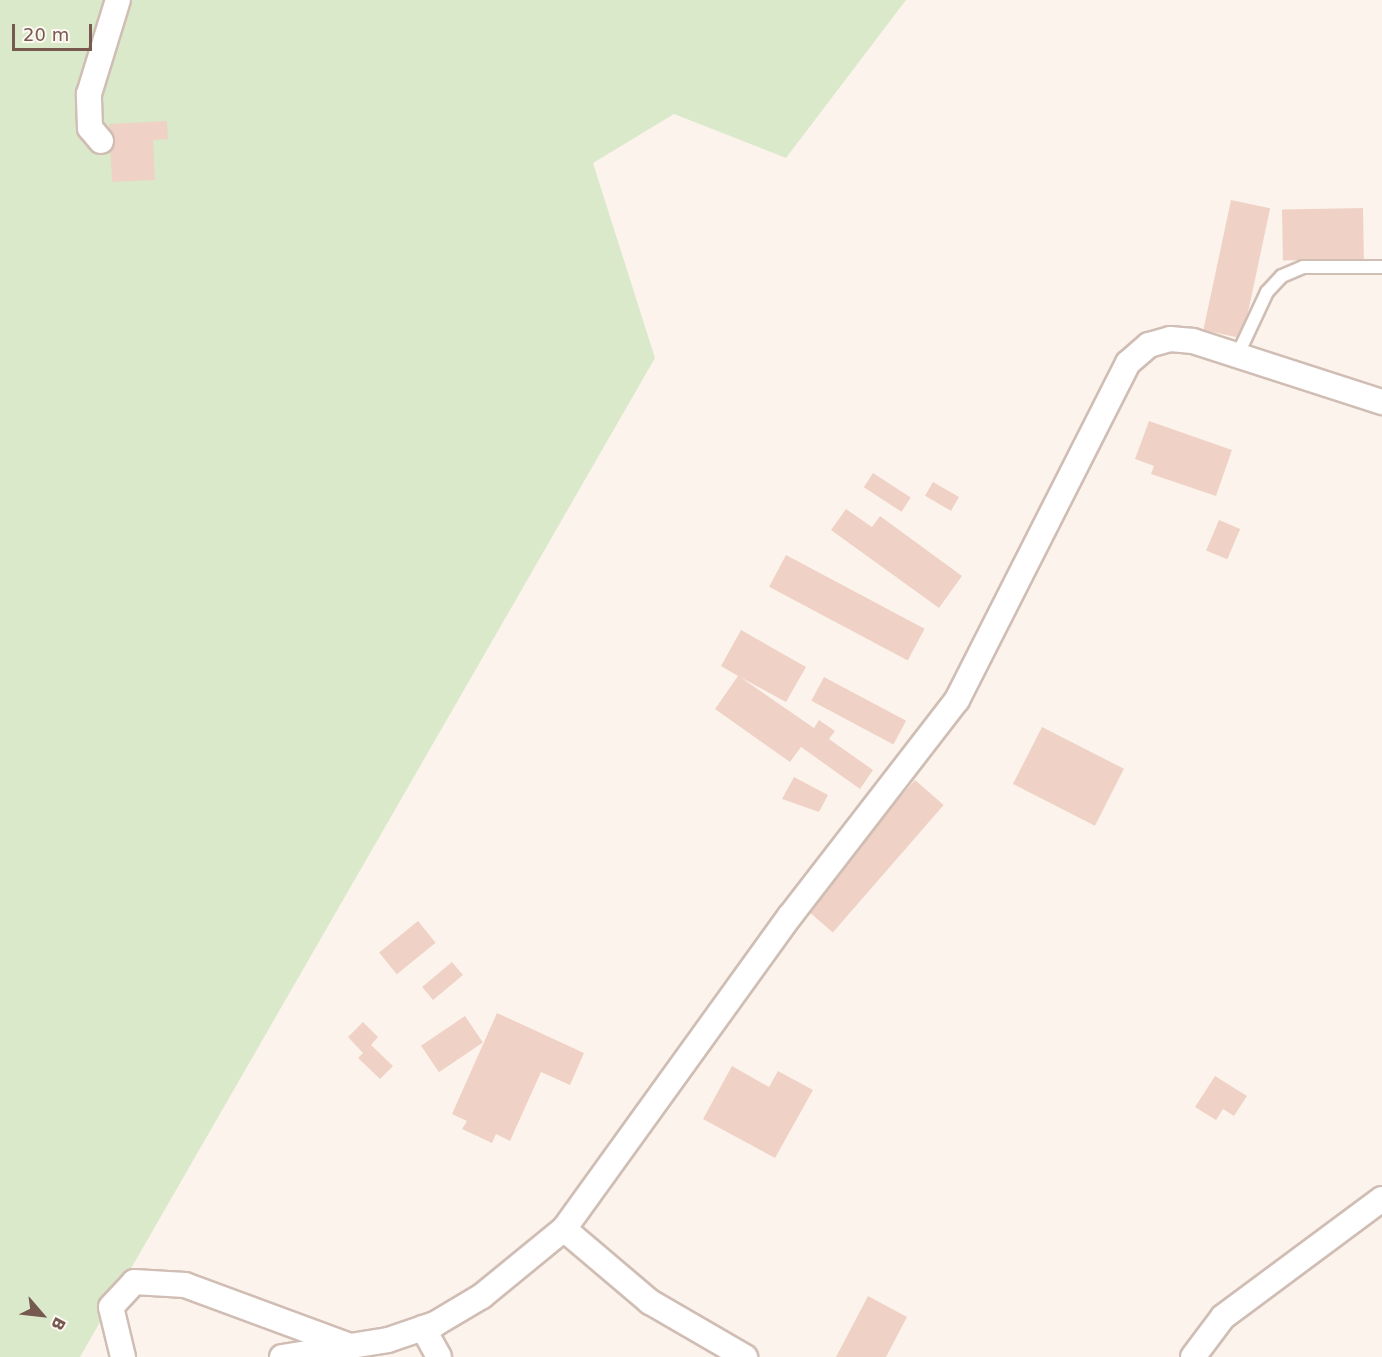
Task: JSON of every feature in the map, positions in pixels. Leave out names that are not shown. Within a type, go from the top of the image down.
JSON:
[{"type":"street","points":[[100,141],[90,128],[89,94],[118,0]]},
{"type":"street","points":[[282,1357],[351,1346],[423,1328],[482,1296],[564,1229],[790,916],[957,700],[1128,363],[1149,345],[1170,339],[1237,356],[1382,402]]},
{"type":"street","points":[[1193,1357],[1223,1317],[1382,1199]]},
{"type":"street","points":[[564,1229],[650,1302],[745,1357]]},
{"type":"street","points":[[123,1357],[111,1307],[134,1282],[184,1285],[351,1346]]},
{"type":"street","points":[[423,1328],[439,1357]]},
{"type":"lane","points":[[1237,356],[1267,292],[1282,276],[1303,267],[1382,267]]},
{"type":"green space","points":[[0,0],[906,0],[786,158],[674,114],[593,163],[655,358],[80,1357],[0,1357]]},
{"type":"building","points":[[167,121],[168,139],[153,140],[155,180],[112,182],[109,124]]},
{"type":"building","points":[[1231,200],[1270,208],[1242,338],[1203,330]]},
{"type":"building","points":[[1363,208],[1364,259],[1283,260],[1282,209]]},
{"type":"building","points":[[1149,421],[1232,450],[1216,496],[1151,474],[1154,466],[1135,459]]},
{"type":"building","points":[[873,473],[911,498],[901,512],[864,487]]},
{"type":"building","points":[[933,482],[959,497],[951,511],[925,496]]},
{"type":"building","points":[[846,509],[872,527],[880,516],[962,576],[939,608],[831,530]]},
{"type":"building","points":[[1219,520],[1240,529],[1227,559],[1206,550]]},
{"type":"building","points":[[786,555],[925,629],[908,660],[769,587]]},
{"type":"building","points":[[741,630],[806,667],[786,702],[740,677],[814,728],[819,720],[835,731],[829,739],[873,770],[860,789],[801,747],[790,762],[715,709],[738,676],[721,666]]},
{"type":"building","points":[[824,677],[906,721],[893,745],[811,701]]},
{"type":"building","points":[[1042,727],[1124,769],[1095,826],[1013,784]]},
{"type":"building","points":[[794,777],[828,795],[819,812],[782,799]]},
{"type":"building","points":[[915,780],[944,805],[833,932],[804,908]]},
{"type":"building","points":[[418,921],[436,943],[397,974],[379,952]]},
{"type":"building","points":[[452,962],[463,975],[433,1000],[422,987]]},
{"type":"building","points":[[497,1013],[584,1053],[570,1085],[541,1072],[510,1141],[496,1134],[492,1143],[462,1129],[467,1121],[452,1114]]},
{"type":"building","points":[[465,1016],[483,1043],[439,1072],[421,1046]]},
{"type":"building","points":[[363,1022],[378,1037],[371,1045],[393,1066],[380,1079],[358,1058],[363,1053],[348,1037]]},
{"type":"building","points":[[732,1066],[769,1087],[778,1071],[813,1090],[775,1158],[703,1119]]},
{"type":"building","points":[[1215,1076],[1247,1096],[1234,1116],[1223,1109],[1216,1120],[1195,1107]]},
{"type":"building","points":[[868,1296],[907,1317],[886,1357],[836,1357]]}]
